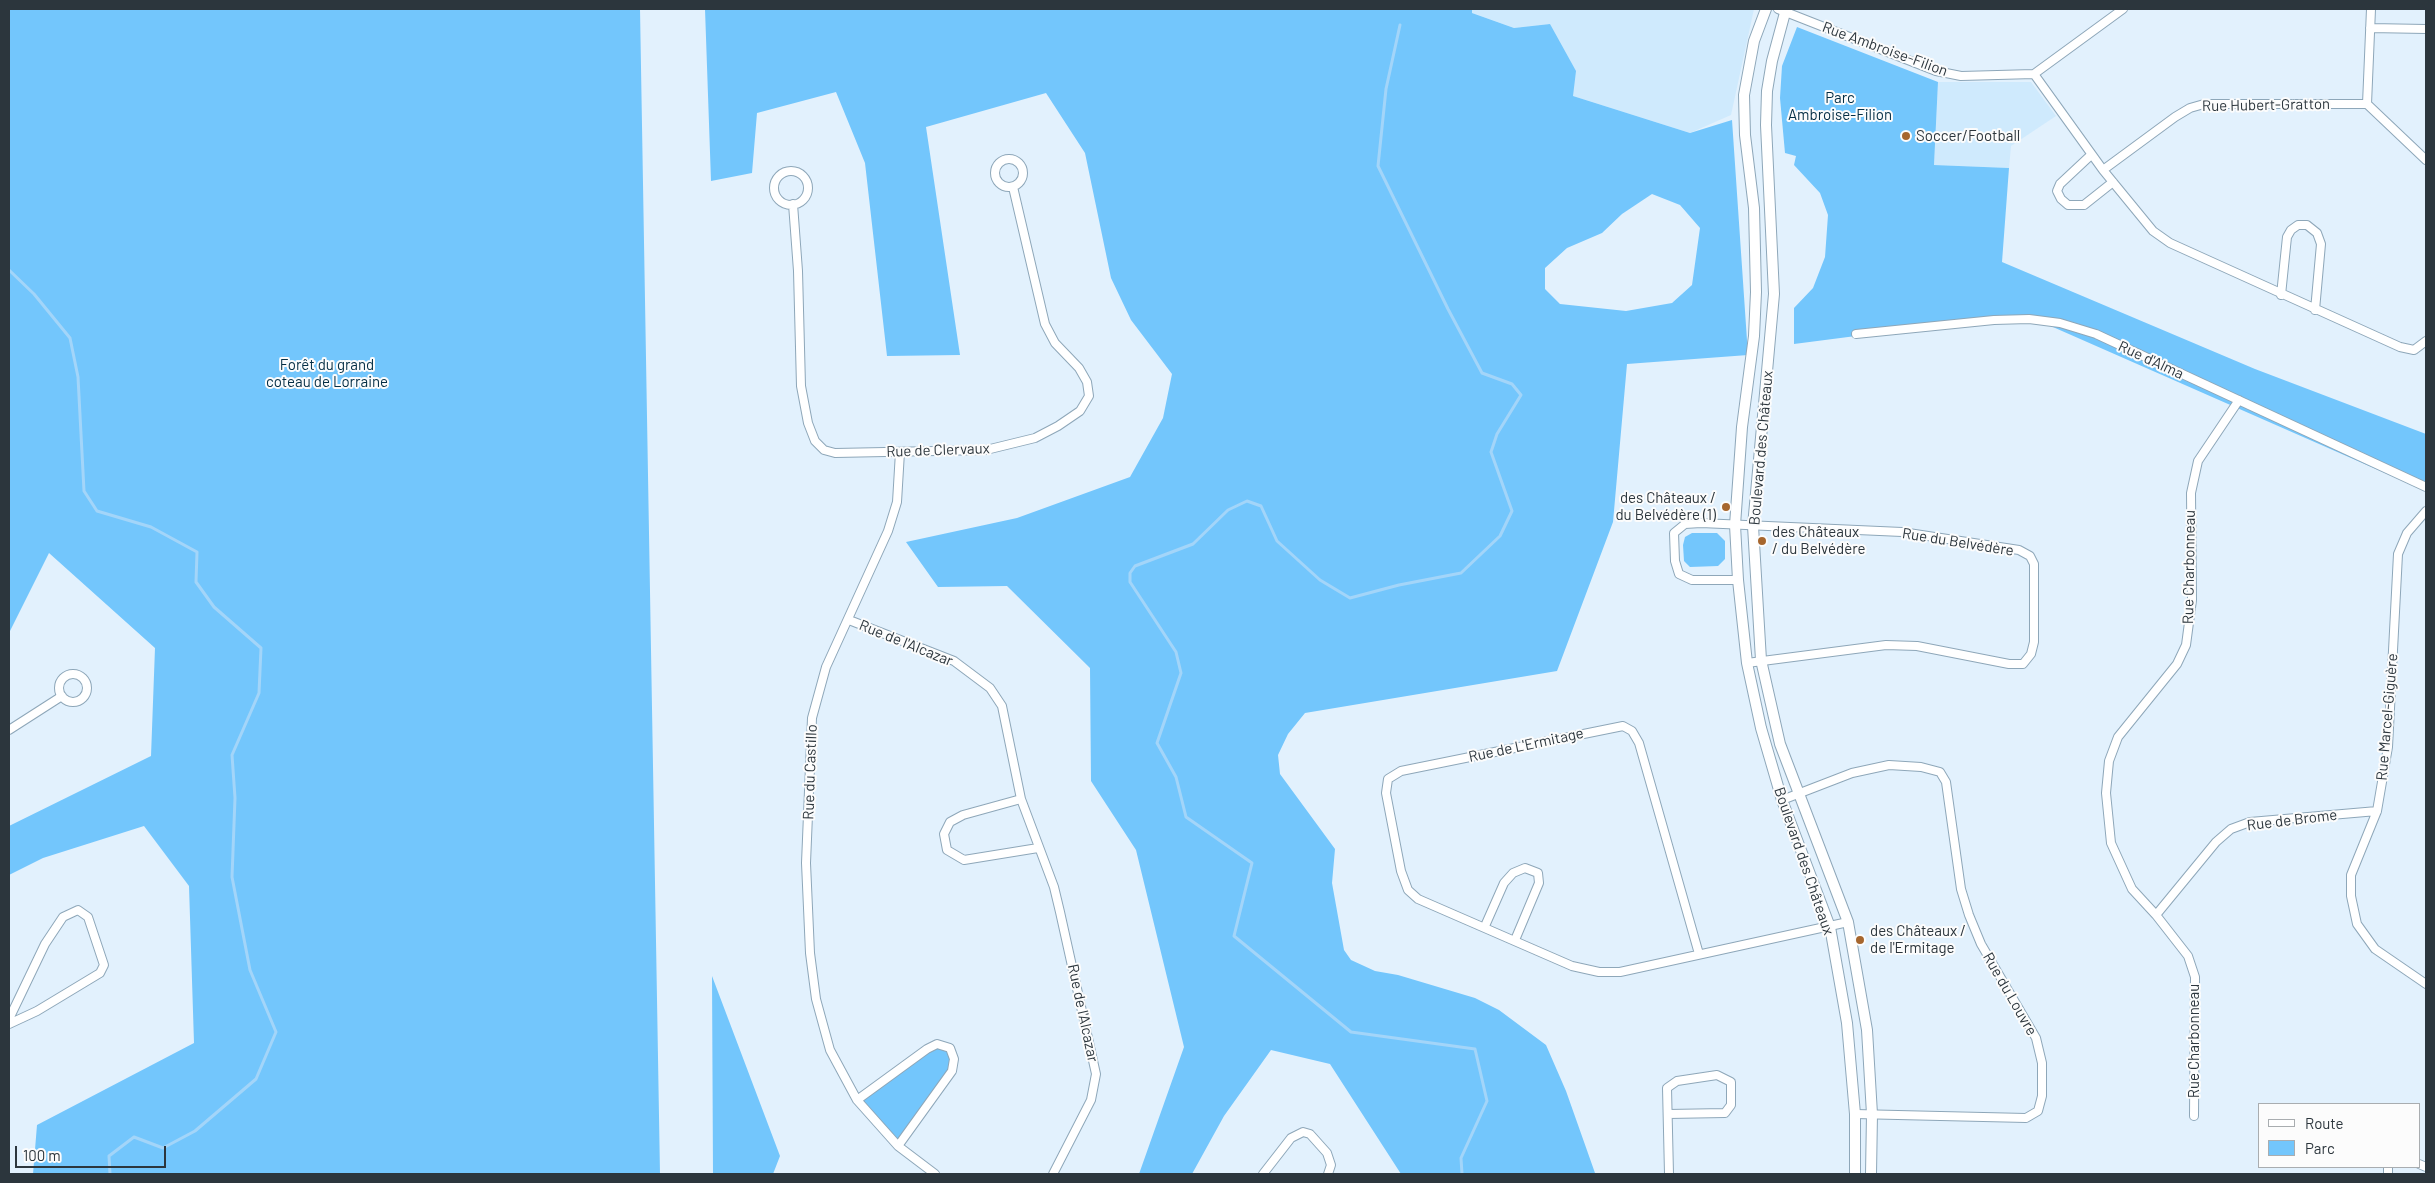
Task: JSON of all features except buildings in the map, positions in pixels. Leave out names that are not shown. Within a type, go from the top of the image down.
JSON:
[{"type":"street","name":"Boulevard des Châteaux","points":[[1766,9],[1754,41],[1744,95],[1745,135],[1754,208],[1756,292],[1754,336],[1742,427],[1735,525],[1738,580],[1747,663],[1761,728],[1782,800],[1830,927],[1847,1023],[1855,1114],[1855,1174]]},
{"type":"street","points":[[2123,9],[2034,74],[2102,170],[2153,231],[2170,244],[2400,347],[2414,350],[2426,341]]},
{"type":"street","points":[[2370,9],[2367,104],[2426,160]]},
{"type":"street","name":"Boulevard des Châteaux","points":[[1783,10],[1767,91],[1766,125],[1774,294],[1753,526],[1761,660],[1780,744],[1848,922],[1867,1030],[1872,1114],[1871,1174]]},
{"type":"street","name":"Rue Ambroise-Filion","points":[[1783,10],[1936,71],[1961,76],[2034,74]]},
{"type":"street","points":[[2370,28],[2426,28]]},
{"type":"street","name":"Rue Hubert-Gratton","points":[[2102,170],[2175,117],[2190,108],[2204,104],[2367,104]]},
{"type":"street","points":[[2091,155],[2060,184],[2058,191],[2061,199],[2068,205],[2084,205],[2113,182]]},
{"type":"street","points":[[789,171],[800,174],[807,183],[808,188],[804,199],[794,204],[783,203],[778,199],[774,190],[776,179],[784,172],[789,171]]},
{"type":"street","name":"Rue de Clervaux","points":[[794,204],[798,271],[800,386],[808,422],[815,441],[824,450],[835,453],[986,450],[1035,438],[1058,426],[1080,411],[1088,396],[1087,382],[1079,368],[1055,344],[1045,324],[1013,187]]},
{"type":"street","points":[[2281,295],[2287,237],[2291,230],[2298,225],[2307,225],[2317,232],[2320,244],[2315,310]]},
{"type":"street","name":"Rue d'Alma","points":[[1856,334],[1994,320],[2029,319],[2060,323],[2096,334],[2426,487]]},
{"type":"street","name":"Rue Charbonneau","points":[[2194,1116],[2194,977],[2188,956],[2156,915],[2132,889],[2111,842],[2106,793],[2109,761],[2118,738],[2177,664],[2186,645],[2192,600],[2191,493],[2198,461],[2239,400]]},
{"type":"street","name":"Rue du Castillo","points":[[900,452],[897,502],[888,531],[826,667],[812,718],[806,863],[810,953],[816,999],[830,1050],[857,1100],[898,1146],[935,1174]]},
{"type":"street","name":"Rue Marcel-Giguère","points":[[2426,511],[2408,533],[2398,554],[2388,747],[2377,811],[2351,875],[2351,896],[2357,924],[2375,949],[2426,984]]},
{"type":"street","name":"Boulevard des Châteaux","points":[[1735,525],[1684,524],[1674,533],[1675,561],[1680,574],[1692,580],[1738,580]]},
{"type":"street","name":"Rue du Belvédère","points":[[1735,525],[1902,532],[2019,550],[2030,556],[2034,564],[2034,642],[2031,654],[2023,664],[2009,664],[1918,646],[1886,645],[1747,663]]},
{"type":"street","name":"Rue de l'Alcazar","points":[[848,620],[954,661],[990,688],[1002,706],[1021,799],[1054,887],[1096,1074],[1090,1100],[1053,1174]]},
{"type":"street","points":[[9,730],[62,696]]},
{"type":"street","name":"Rue de L'Ermitage","points":[[1699,954],[1639,744],[1632,731],[1622,726],[1401,771],[1388,779],[1388,803],[1401,871],[1408,890],[1418,898],[1572,966],[1600,972],[1620,972],[1848,922]]},
{"type":"street","name":"Rue du Louvre","points":[[1782,800],[1852,773],[1889,766],[1921,767],[1940,772],[1946,782],[1961,889],[1969,915],[1981,944],[2036,1038],[2042,1063],[2042,1096],[2038,1111],[2026,1118],[1855,1114]]},
{"type":"street","points":[[1021,799],[963,815],[950,822],[944,834],[947,850],[964,860],[1038,848]]},
{"type":"street","name":"Rue de Brome","points":[[2156,915],[2216,842],[2231,830],[2250,822],[2377,811]]},
{"type":"street","points":[[1485,926],[1504,883],[1512,872],[1524,868],[1538,874],[1539,883],[1515,940]]},
{"type":"street","points":[[9,1020],[45,944],[63,917],[78,910],[88,917],[104,965],[100,973],[9,1024]]},
{"type":"street","points":[[857,1100],[927,1049],[937,1044],[950,1048],[954,1059],[952,1072],[898,1146]]},
{"type":"street","points":[[1668,1114],[1725,1112],[1731,1105],[1731,1082],[1717,1075],[1677,1081],[1667,1088],[1669,1174]]},
{"type":"street","points":[[1263,1174],[1291,1138],[1303,1132],[1310,1134],[1327,1153],[1331,1165],[1328,1174]]},
{"type":"shaded area","points":[[1472,9],[1754,9],[1731,115],[1690,133],[1573,96],[1550,24],[1514,28],[1472,13]]},
{"type":"shaded area","points":[[1938,82],[2031,82],[2056,116],[2011,146],[2009,168],[1934,165]]},
{"type":"green space","name":"Forêt du grand coteau de Lorraine","points":[[9,9],[640,9],[660,1174],[33,1174],[37,1125],[194,1043],[189,886],[144,826],[43,858],[9,875],[9,826],[151,756],[155,648],[49,553],[9,633]]},
{"type":"green space","points":[[705,9],[1472,9],[1472,13],[1514,28],[1550,24],[1576,71],[1573,96],[1690,133],[1732,120],[1748,355],[1627,364],[1613,522],[1557,671],[1305,713],[1288,734],[1278,755],[1280,774],[1335,849],[1332,883],[1344,950],[1351,960],[1375,971],[1398,975],[1475,998],[1499,1010],[1546,1045],[1566,1091],[1595,1173],[1401,1174],[1330,1064],[1271,1050],[1224,1116],[1192,1174],[1139,1174],[1184,1047],[1136,850],[1091,781],[1090,668],[1007,586],[938,587],[906,542],[1017,518],[1130,477],[1163,418],[1172,374],[1131,320],[1111,278],[1085,153],[1046,93],[926,127],[960,355],[887,356],[865,163],[836,92],[757,113],[752,173],[711,181]],"holes":[[[1652,194],[1680,205],[1700,228],[1692,285],[1672,303],[1626,311],[1560,304],[1545,289],[1545,268],[1567,248],[1602,233],[1622,214]]]},
{"type":"green space","name":"Parc Ambroise-Filion","points":[[1797,27],[1938,82],[1934,165],[2009,168],[2002,262],[2255,369],[2426,434],[2426,491],[2037,320],[1995,318],[1794,344],[1794,308],[1813,288],[1825,257],[1828,215],[1820,193],[1794,165],[1796,156],[1785,153],[1780,98],[1782,66]]},
{"type":"green space","points":[[1692,533],[1717,533],[1725,541],[1725,559],[1718,566],[1690,567],[1684,561],[1683,545],[1685,537]]},
{"type":"green space","points":[[712,976],[780,1156],[773,1174],[713,1174]]},
{"type":"green space","points":[[937,1044],[950,1048],[952,1071],[898,1146],[857,1100]]},
{"type":"waterway","points":[[1400,25],[1386,89],[1378,166],[1448,309],[1482,373],[1512,384],[1521,395],[1497,434],[1491,452],[1512,511],[1500,536],[1461,573],[1399,585],[1350,598],[1320,580],[1277,541],[1261,506],[1247,501],[1228,510],[1193,544],[1135,566],[1130,573],[1130,582],[1176,652],[1181,673],[1157,743],[1176,777],[1186,817],[1252,863],[1234,936],[1351,1032],[1475,1049],[1487,1101],[1461,1158],[1462,1174]]},
{"type":"waterway","points":[[9,270],[34,294],[70,338],[78,377],[84,491],[97,511],[151,527],[197,552],[196,582],[214,607],[261,648],[259,693],[232,755],[235,798],[232,877],[250,970],[276,1032],[256,1079],[195,1131],[163,1148],[134,1137],[109,1156],[110,1174]]},
{"type":"place","name":"Soccer/Football","points":[[1906,136]]},
{"type":"place","name":"des Châteaux / du Belvédère (1)","points":[[1726,507]]},
{"type":"place","name":"des Châteaux / du Belvédère","points":[[1762,541]]},
{"type":"place","name":"des Châteaux / de l'Ermitage","points":[[1860,940]]}]
